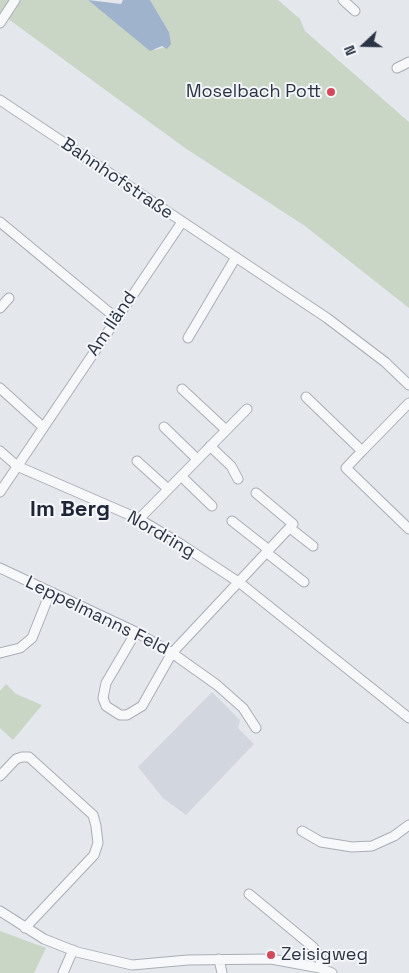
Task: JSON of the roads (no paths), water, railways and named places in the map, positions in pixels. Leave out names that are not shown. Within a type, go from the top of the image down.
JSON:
[{"type":"street","points":[[0,23],[15,0]]},
{"type":"street","points":[[342,0],[355,11]]},
{"type":"street","points":[[397,68],[409,62]]},
{"type":"street","name":"Bahnhofstraße","points":[[0,100],[327,318],[385,362],[409,385]]},
{"type":"street","points":[[0,222],[116,318]]},
{"type":"street","name":"Am Iländ","points":[[0,492],[182,222]]},
{"type":"street","points":[[188,338],[236,257]]},
{"type":"street","points":[[0,308],[9,298]]},
{"type":"street","points":[[0,388],[43,427]]},
{"type":"street","points":[[182,389],[226,430]]},
{"type":"street","points":[[306,396],[362,451]]},
{"type":"street","points":[[409,403],[346,468],[409,529]]},
{"type":"street","points":[[139,520],[247,408]]},
{"type":"street","points":[[164,426],[198,459]]},
{"type":"street","points":[[210,446],[231,466],[238,479]]},
{"type":"street","name":"Nordring","points":[[0,451],[17,466],[139,520],[176,541],[240,583],[409,718]]},
{"type":"street","points":[[137,462],[168,489]]},
{"type":"street","points":[[181,476],[212,506]]},
{"type":"street","points":[[136,632],[106,683],[103,698],[111,711],[127,715],[142,706],[172,653],[240,583],[293,524],[256,493]]},
{"type":"street","points":[[232,521],[304,582]]},
{"type":"street","points":[[290,528],[313,546]]},
{"type":"street","name":"Leppelmanns Feld","points":[[0,568],[136,632],[172,653],[217,685],[243,708],[256,728]]},
{"type":"street","points":[[0,653],[20,648],[32,638],[50,593]]},
{"type":"street","points":[[0,776],[16,759],[22,756],[29,758],[93,815],[96,826],[98,843],[94,855],[25,928]]},
{"type":"street","points":[[302,831],[321,842],[352,847],[372,846],[394,836],[409,825]]},
{"type":"street","points":[[248,894],[313,947],[321,958],[320,968]]},
{"type":"street","points":[[0,911],[44,939],[72,950],[132,965],[219,959],[271,960],[320,968],[332,973]]},
{"type":"street","points":[[63,973],[72,950]]},
{"type":"street","points":[[219,959],[222,973]]},
{"type":"water","points":[[88,0],[121,4],[123,0],[150,0],[169,32],[171,44],[167,49],[162,46],[150,51]]},
{"type":"place","name":"Moselbach Pott","points":[[331,92]]},
{"type":"place","name":"Zeisigweg","points":[[271,955]]},
{"type":"district","name":"Im Berg","points":[[70,510]]}]
